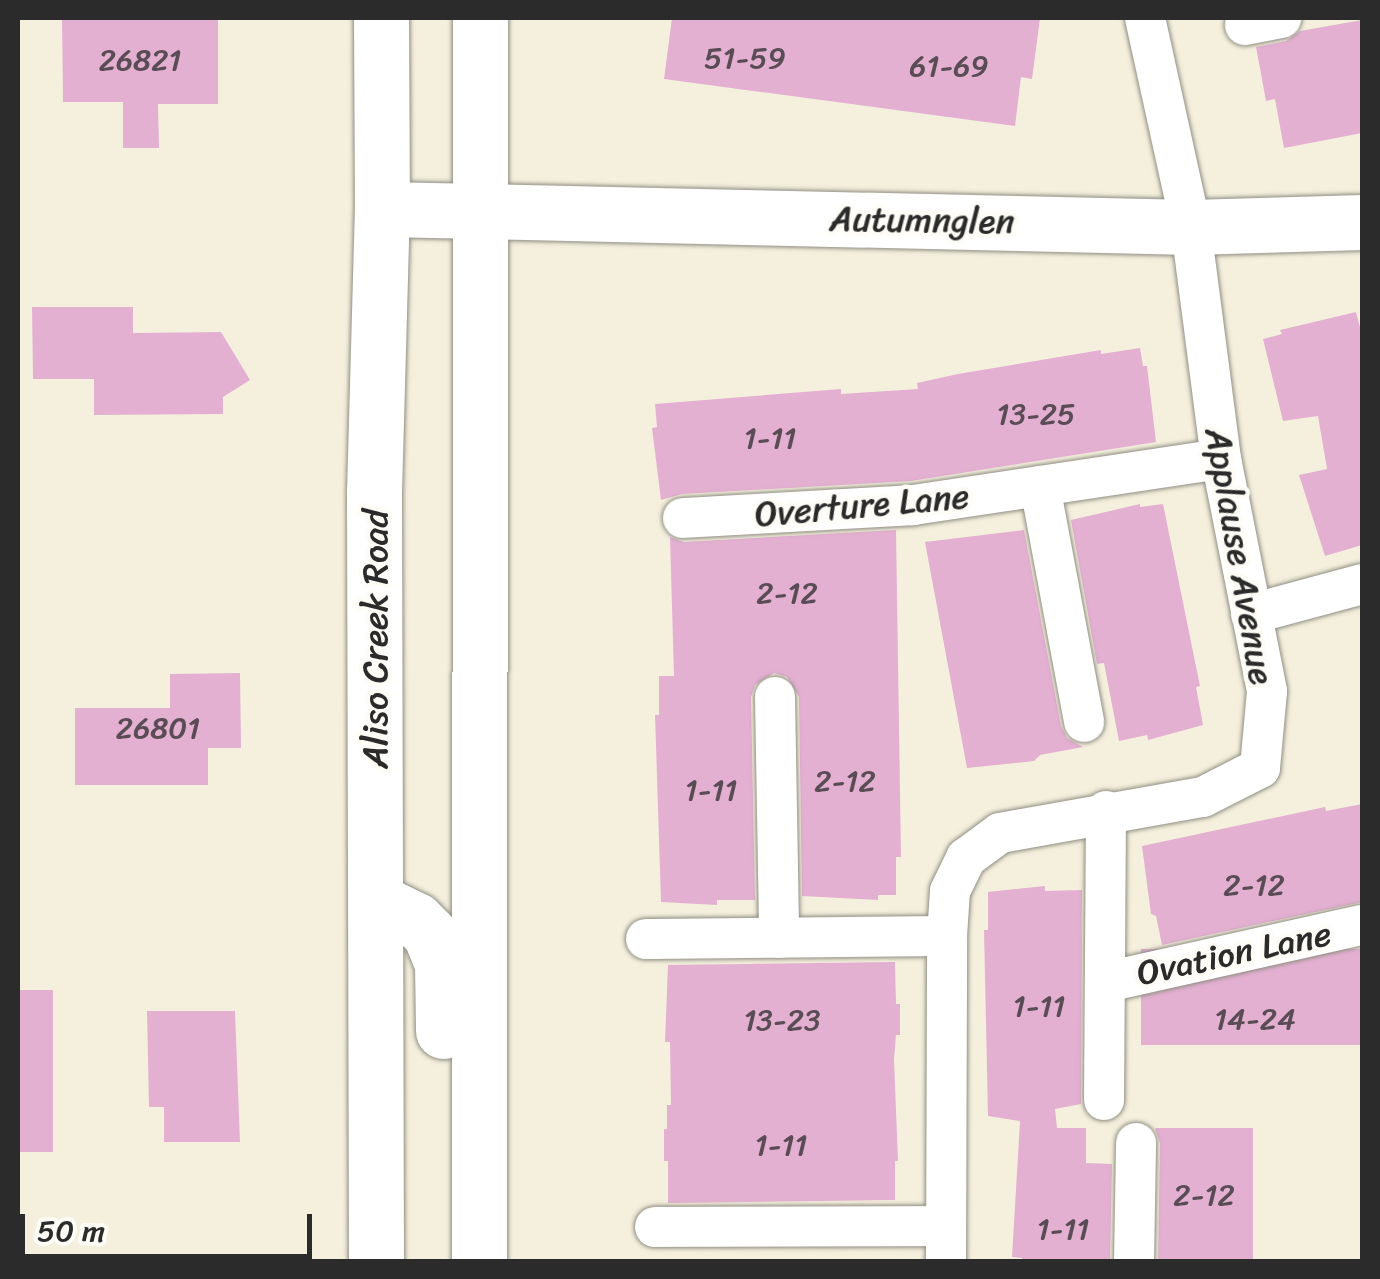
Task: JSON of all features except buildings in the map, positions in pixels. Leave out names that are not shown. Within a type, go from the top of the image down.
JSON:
[{"type":"main road","name":"Aliso Creek Road","points":[[376,1262],[374,492],[382,209],[381,18]]},
{"type":"main road","points":[[479,1262],[480,18]]},
{"type":"main road","name":"Autumnglen","points":[[382,209],[1191,227],[1362,222]]},
{"type":"main road","points":[[377,901],[416,920],[430,934],[442,964],[449,1262]]},
{"type":"street","name":"Applause Avenue","points":[[946,1244],[947,936],[950,891],[966,858],[1000,833],[1106,811],[1203,797],[1260,768],[1267,692],[1221,460],[1191,227],[1145,18]]},
{"type":"street","name":"Overture Lane","points":[[682,518],[912,506],[1221,460]]},
{"type":"street","points":[[1040,486],[1084,722]]},
{"type":"street","points":[[1252,614],[1362,584]]},
{"type":"street","points":[[775,697],[778,938]]},
{"type":"street","name":"Ovation Lane","points":[[1104,1100],[1106,811]]},
{"type":"street","name":"Ovation Lane","points":[[1106,982],[1362,925]]},
{"type":"street","points":[[646,939],[947,936]]},
{"type":"street","points":[[1134,1262],[1136,1143]]},
{"type":"street","points":[[655,1227],[778,1244],[946,1244]]}]
